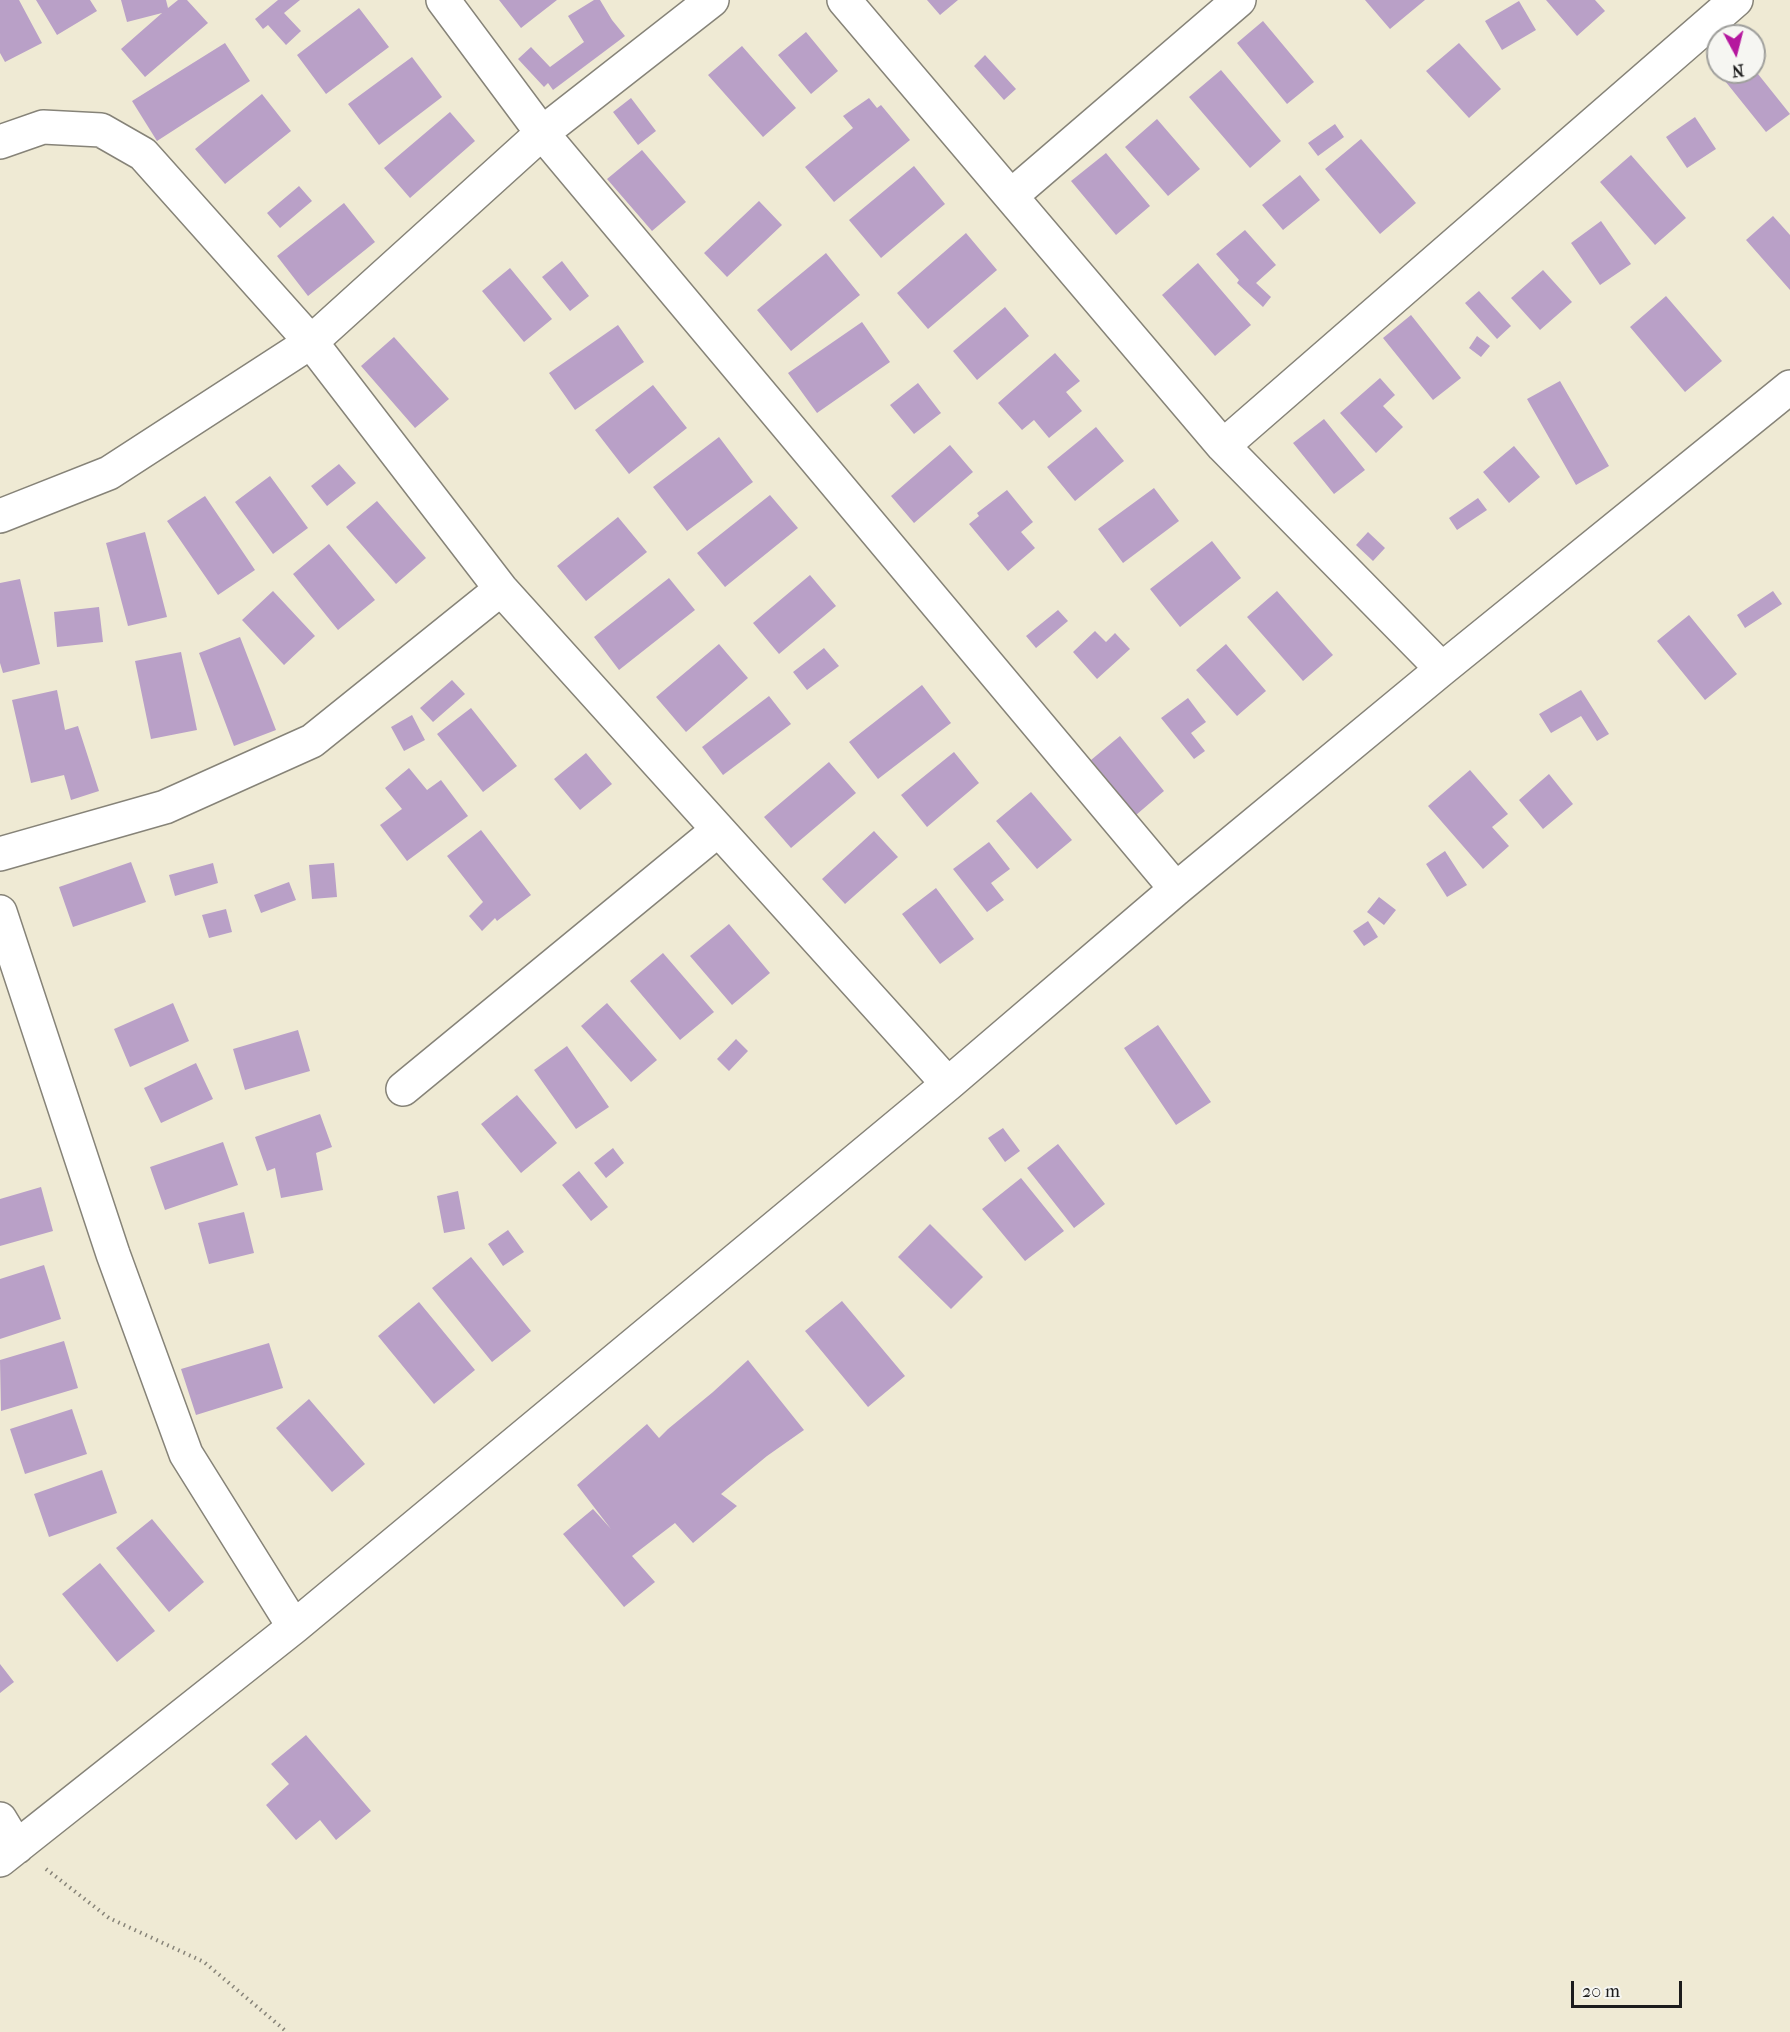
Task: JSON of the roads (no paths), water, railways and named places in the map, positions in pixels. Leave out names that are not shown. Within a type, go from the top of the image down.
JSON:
[{"type":"street","points":[[443,0],[542,133],[1176,889]]},
{"type":"street","points":[[0,516],[109,473],[311,342],[542,133],[712,0]]},
{"type":"street","points":[[844,0],[1223,446],[1442,669]]},
{"type":"street","points":[[1011,196],[1239,0]]},
{"type":"street","points":[[1223,446],[1736,0]]},
{"type":"street","points":[[0,142],[43,127],[101,130],[143,154],[311,342],[501,589],[948,1084]]},
{"type":"street","points":[[0,1819],[8,1854],[294,1627],[948,1084],[1176,889],[1442,669],[1790,387]]},
{"type":"street","points":[[0,854],[165,807],[312,741],[501,589]]},
{"type":"street","points":[[402,1089],[718,830]]},
{"type":"street","points":[[0,912],[112,1254],[186,1454],[294,1627]]}]
